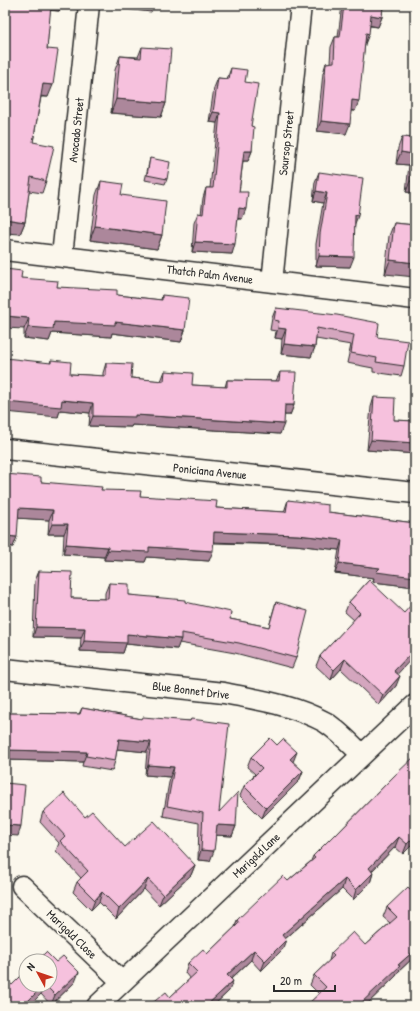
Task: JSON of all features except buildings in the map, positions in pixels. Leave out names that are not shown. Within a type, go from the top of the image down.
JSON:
[{"type":"street","name":"Avocado Street","points":[[62,256],[89,5]]},
{"type":"street","name":"Soursop Street","points":[[272,282],[301,5]]},
{"type":"street","name":"Thatch Palm Avenue","points":[[5,250],[415,299]]},
{"type":"street","name":"Poniciana Avenue","points":[[5,449],[415,493]]},
{"type":"street","name":"Blue Bonnet Drive","points":[[5,669],[224,693],[260,700],[301,711],[325,723],[343,736],[362,755]]},
{"type":"street","name":"Marigold Lane","points":[[97,1006],[415,705]]},
{"type":"street","name":"Marigold Close","points":[[22,886],[122,982]]}]
